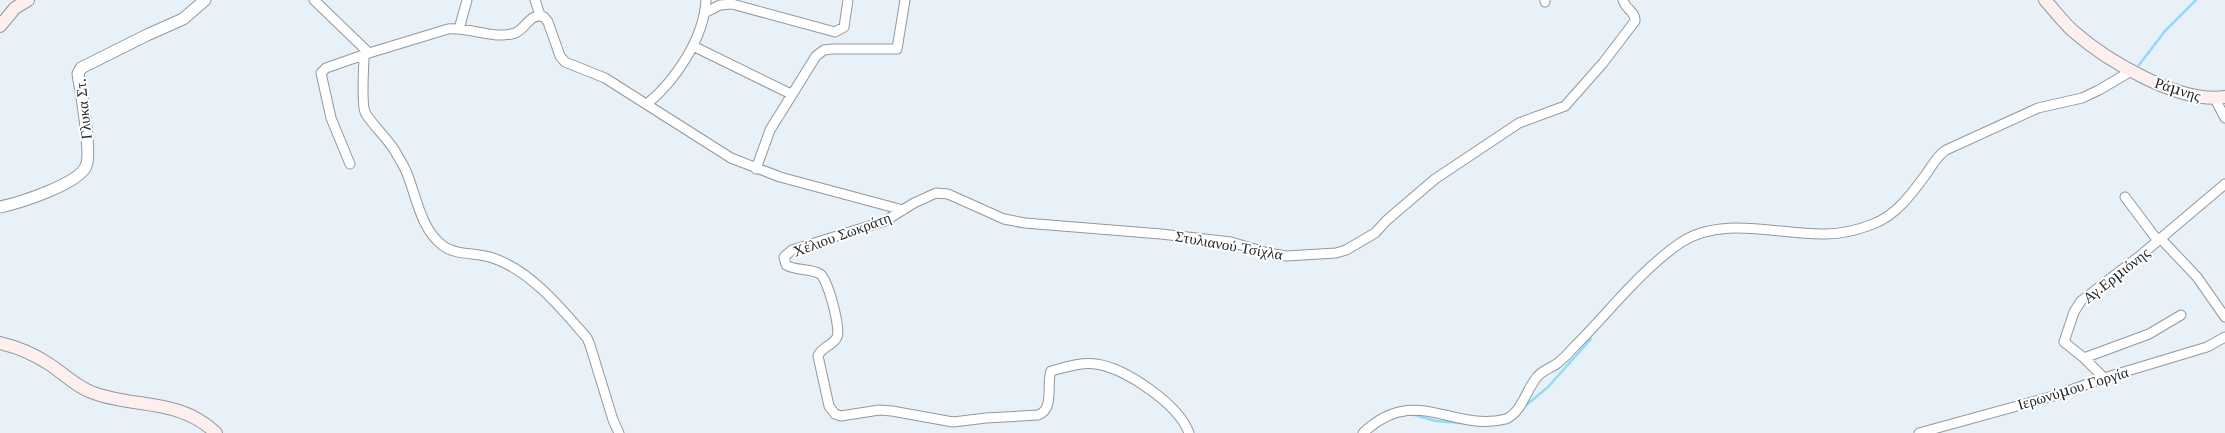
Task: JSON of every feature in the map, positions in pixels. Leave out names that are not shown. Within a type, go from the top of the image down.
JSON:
[{"type":"main road","points":[[0,26],[15,8],[28,0]]},
{"type":"main road","name":"Ράμνης","points":[[2045,0],[2074,32],[2101,52],[2150,80],[2184,94],[2203,98],[2220,98]]},
{"type":"main road","points":[[0,343],[28,352],[88,391],[111,398],[162,405],[179,410],[199,420],[216,433]]},
{"type":"street","name":"Γλυκα Στ.","points":[[0,207],[20,202],[55,188],[80,174],[86,167],[88,152],[78,74],[81,68],[183,19],[204,0]]},
{"type":"street","points":[[314,0],[366,54],[364,111],[383,133],[405,170],[420,210],[437,241],[451,250],[488,256],[512,267],[543,290],[587,338],[594,353],[613,420],[619,433]]},
{"type":"street","points":[[459,29],[467,0]]},
{"type":"street","name":"Χέλιου Σωκράτη","points":[[535,0],[540,15],[548,22],[563,60],[604,78],[731,158],[780,177],[903,210]]},
{"type":"street","points":[[647,104],[670,80],[693,46],[702,27],[706,12],[706,0]]},
{"type":"street","points":[[706,12],[726,4],[732,4],[835,32],[844,27],[848,0]]},
{"type":"street","points":[[756,169],[768,134],[816,56],[824,50],[897,49],[905,0]]},
{"type":"street","name":"Στυλιανού Τσίχλα","points":[[903,210],[930,195],[944,193],[992,214],[1018,222],[1231,242],[1268,254],[1286,256],[1336,253],[1361,243],[1375,233],[1387,220],[1435,179],[1520,123],[1565,106],[1603,63],[1635,21],[1634,15],[1624,5],[1623,0]]},
{"type":"street","points":[[350,164],[331,118],[321,72],[326,68],[448,29],[506,34],[516,32],[532,18],[540,15]]},
{"type":"street","points":[[693,46],[791,94]]},
{"type":"street","points":[[1362,433],[1380,420],[1400,412],[1412,411],[1473,424],[1493,423],[1508,418],[1523,401],[1538,375],[1558,362],[1656,262],[1686,239],[1705,231],[1725,229],[1744,228],[1824,234],[1842,232],[1873,224],[1890,215],[1903,203],[1935,160],[1946,150],[2025,113],[2082,98],[2100,90],[2133,70]]},
{"type":"street","points":[[2220,98],[2225,118]]},
{"type":"street","name":"Αγ.Ερμιόνης","points":[[2104,378],[2064,342],[2074,312],[2081,301],[2160,240],[2225,184]]},
{"type":"street","points":[[2125,197],[2160,240],[2197,277],[2225,316]]},
{"type":"street","name":"Χέλιου Σωκράτη","points":[[903,210],[885,221],[792,250],[784,257],[786,265],[819,274],[827,284],[838,330],[834,343],[823,349],[818,356],[829,406],[835,414],[841,416],[879,410],[953,422],[1038,415],[1044,412],[1048,406],[1051,371],[1082,364],[1098,364],[1118,371],[1157,394],[1189,433]]},
{"type":"street","points":[[2084,358],[2149,334],[2181,315]]},
{"type":"street","name":"Ιερωνύμου Γοργία","points":[[1919,433],[2057,395],[2104,378],[2207,347],[2225,337]]},
{"type":"waterway","points":[[2139,65],[2165,31],[2196,0]]},
{"type":"waterway","points":[[1523,408],[1548,387],[1591,339]]},
{"type":"waterway","points":[[1411,414],[1436,421],[1484,425]]}]
